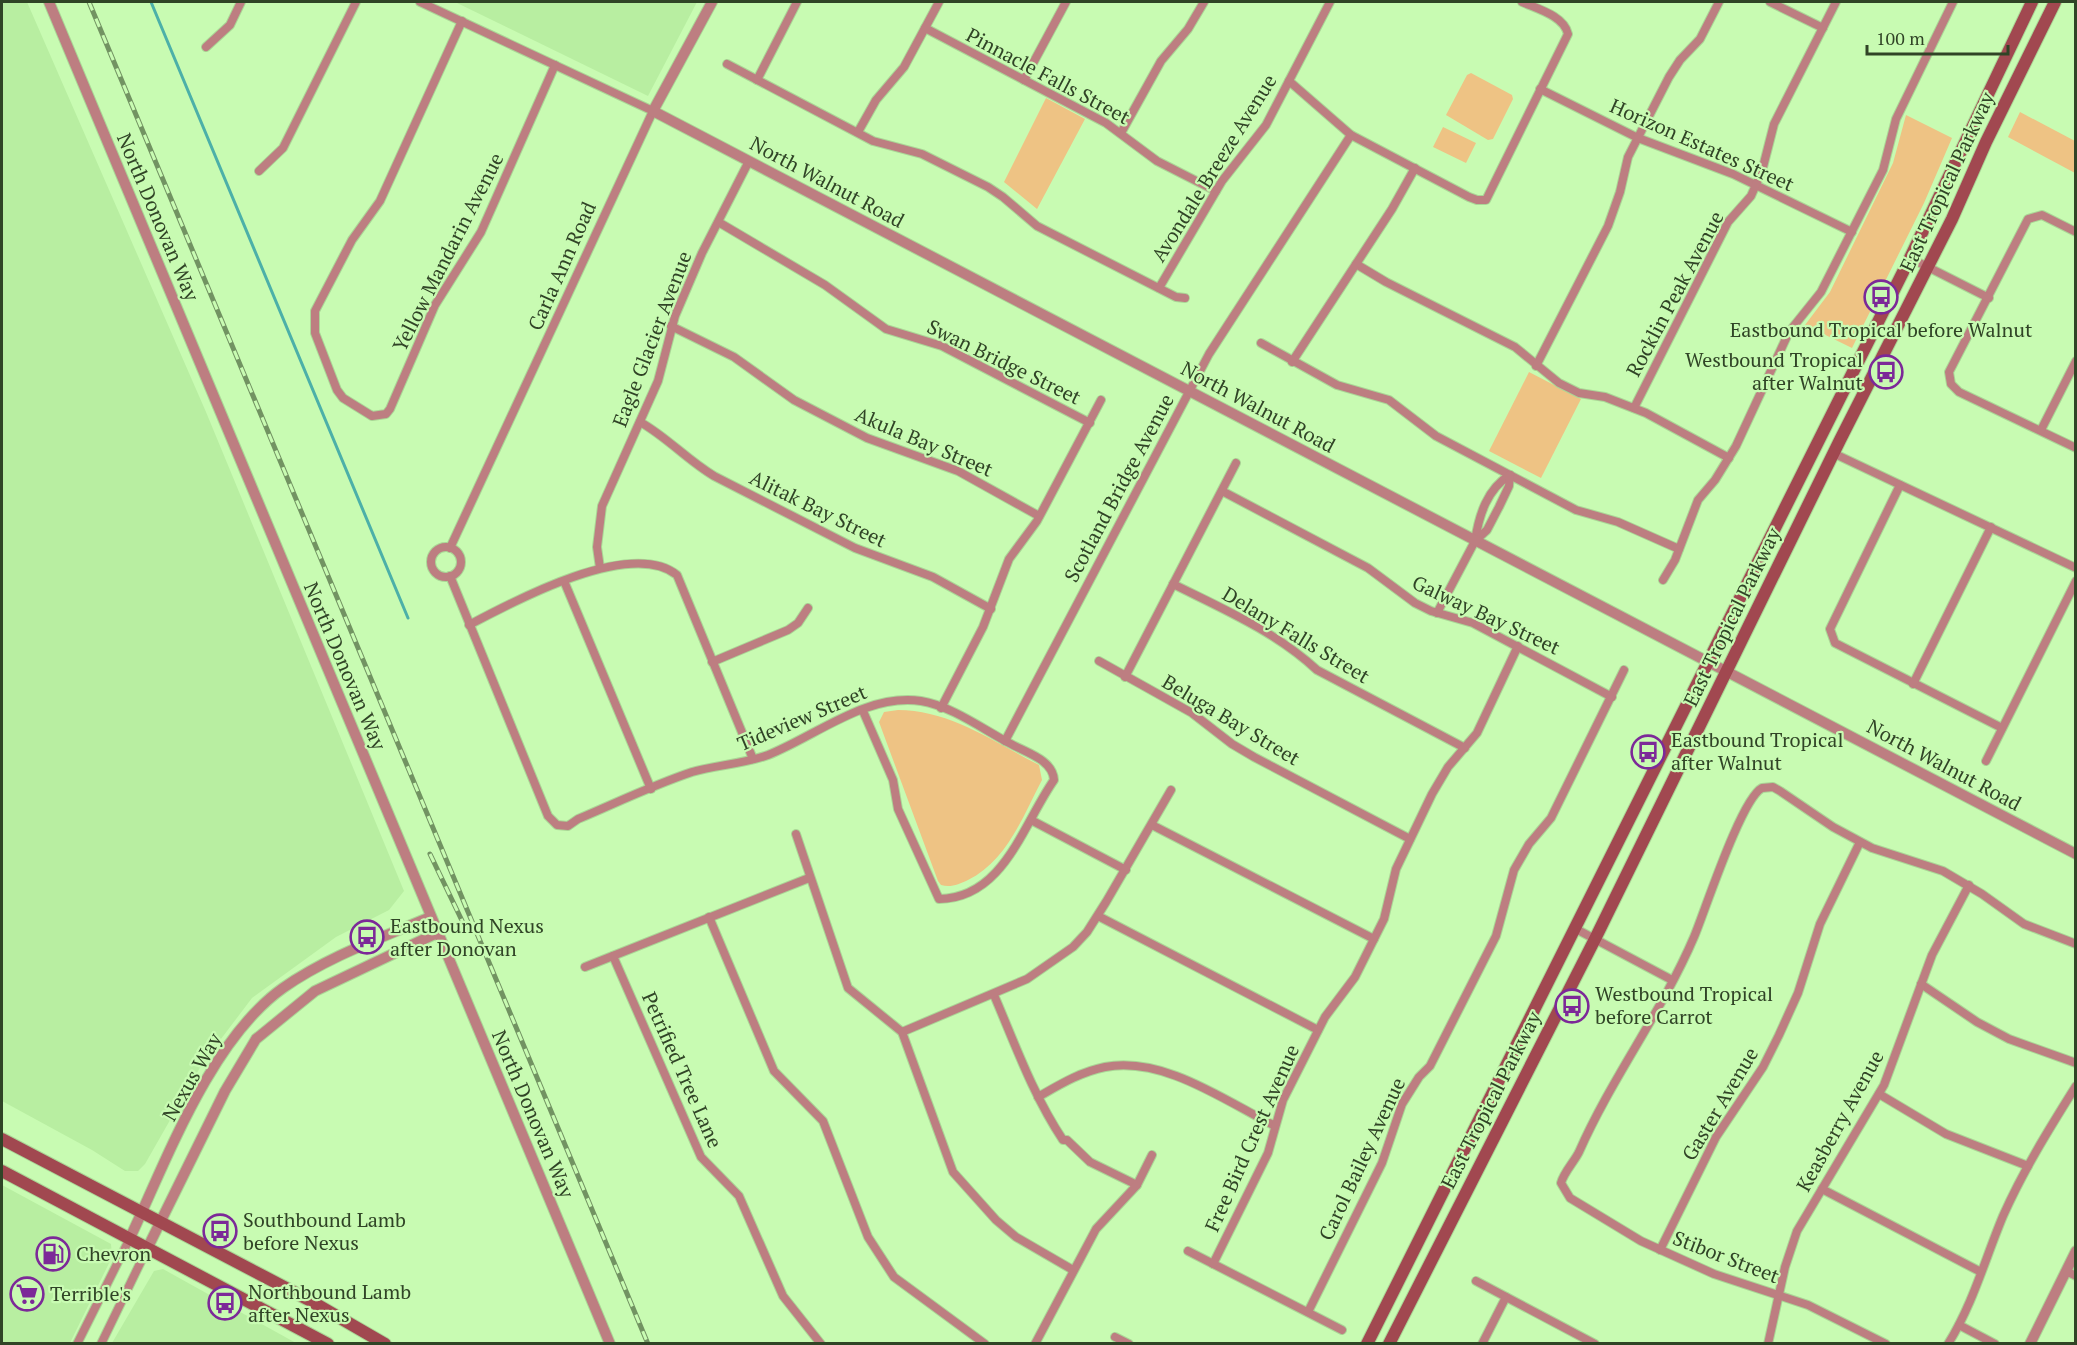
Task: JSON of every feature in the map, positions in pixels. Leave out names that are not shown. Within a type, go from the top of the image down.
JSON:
[{"type":"main road","name":"East Tropical Parkway","points":[[1367,1344],[1910,258],[2032,2]]},
{"type":"main road","name":"East Tropical Parkway","points":[[1389,1344],[1595,939],[1726,671],[1929,267],[1986,142],[2055,2]]},
{"type":"main road","points":[[2,1139],[309,1300],[385,1344]]},
{"type":"main road","points":[[2,1171],[328,1344]]},
{"type":"street","name":"North Donovan Way","points":[[49,2],[610,1344]]},
{"type":"street","points":[[206,47],[230,25],[241,2]]},
{"type":"street","points":[[259,171],[283,148],[356,2]]},
{"type":"street","name":"North Walnut Road","points":[[420,2],[653,111],[2076,854]]},
{"type":"street","name":"Carla Ann Road","points":[[450,576],[436,573],[431,560],[436,551],[450,548],[653,111],[712,2]]},
{"type":"street","points":[[757,80],[797,2]]},
{"type":"street","points":[[858,132],[876,100],[904,68],[939,2]]},
{"type":"street","points":[[1024,80],[1066,2]]},
{"type":"street","points":[[1121,133],[1161,61],[1188,29],[1204,2]]},
{"type":"street","name":"Avondale Breeze Avenue","points":[[1159,288],[1216,191],[1255,141],[1330,2]]},
{"type":"street","points":[[1289,81],[1351,135],[1469,197],[1486,200],[1566,40],[1567,28],[1556,17],[1522,2]]},
{"type":"street","points":[[1536,366],[1608,226],[1620,192],[1628,158],[1638,138],[1669,77],[1680,60],[1700,39],[1719,2]]},
{"type":"street","points":[[1770,2],[1823,28]]},
{"type":"street","name":"Rocklin Peak Avenue","points":[[1634,408],[1728,222],[1751,196],[1774,124],[1836,2]]},
{"type":"street","points":[[1663,580],[1679,549],[1698,500],[1729,458],[1761,396],[1789,332],[1821,292],[1852,232],[1883,170],[1896,119],[1953,2]]},
{"type":"street","name":"Yellow Mandarin Avenue","points":[[462,21],[380,201],[352,240],[315,311],[315,333],[337,390],[343,398],[372,416],[380,416],[390,409],[435,305],[481,232],[555,65]]},
{"type":"street","name":"Pinnacle Falls Street","points":[[925,28],[1121,133],[1157,161],[1216,191]]},
{"type":"street","points":[[727,64],[886,146],[922,154],[1003,197],[1037,226],[1176,297],[1185,298]]},
{"type":"street","name":"Horizon Estates Street","points":[[1540,89],[1638,138],[1664,149],[1701,160],[1756,184],[1852,232]]},
{"type":"street","name":"Scotland Bridge Avenue","points":[[1005,741],[1189,391],[1223,331],[1351,135]]},
{"type":"street","name":"Eagle Glacier Avenue","points":[[600,568],[597,547],[602,506],[658,381],[671,326],[702,253],[720,223],[749,161]]},
{"type":"street","points":[[1292,362],[1392,209],[1415,168]]},
{"type":"street","points":[[2076,232],[2042,214],[2028,219],[1989,298],[1951,366],[1949,377],[1951,384],[1959,392],[2076,448]]},
{"type":"street","name":"Swan Bridge Street","points":[[720,223],[825,285],[886,329],[942,346],[1090,423]]},
{"type":"street","points":[[1910,258],[1989,298]]},
{"type":"street","points":[[1356,264],[1386,282],[1515,347],[1559,383],[1579,393],[1605,397],[1634,408],[1729,458]]},
{"type":"street","name":"Akula Bay Street","points":[[671,326],[734,357],[794,400],[867,438],[887,448],[935,461],[958,471],[1039,516]]},
{"type":"street","points":[[1261,343],[1337,385],[1389,400],[1436,436],[1509,476],[1588,515],[1618,522],[1679,549]]},
{"type":"street","points":[[2041,430],[2076,361]]},
{"type":"street","points":[[941,708],[991,609],[1009,559],[1039,516],[1101,400]]},
{"type":"street","name":"Alitak Bay Street","points":[[640,422],[657,432],[692,463],[714,477],[855,549],[933,577],[991,609]]},
{"type":"street","points":[[1835,454],[2076,568]]},
{"type":"street","points":[[1125,677],[1236,463]]},
{"type":"street","points":[[1437,613],[1475,540],[1478,518],[1497,483],[1509,476]]},
{"type":"street","points":[[1475,540],[1487,530],[1509,486],[1509,476]]},
{"type":"street","points":[[1900,485],[1830,629],[1831,636],[1835,643],[2002,728]]},
{"type":"street","name":"Galway Bay Street","points":[[1222,491],[1368,568],[1414,603],[1437,613],[1473,623],[1612,697]]},
{"type":"street","points":[[1913,684],[1991,527]]},
{"type":"street","points":[[450,548],[458,553],[460,562],[457,571],[450,576],[469,625],[564,581],[614,564],[672,571],[677,575],[753,759]]},
{"type":"street","points":[[564,581],[651,789]]},
{"type":"street","points":[[1986,761],[2076,581]]},
{"type":"street","name":"Delany Falls Street","points":[[1173,584],[1271,634],[1317,670],[1465,748]]},
{"type":"street","points":[[712,662],[788,630],[798,623],[808,608]]},
{"type":"street","name":"Tideview Street","points":[[469,625],[548,816],[557,825],[568,826],[578,819],[710,767],[753,759],[882,702],[901,700],[921,701],[941,708],[1051,767],[1054,780],[1031,820]]},
{"type":"street","name":"Free Bird Crest Avenue","points":[[1213,1264],[1268,1153],[1282,1100],[1332,1005],[1355,977],[1374,939],[1388,906],[1396,869],[1410,839],[1442,776],[1477,733],[1518,646]]},
{"type":"street","name":"Beluga Bay Street","points":[[1099,661],[1192,713],[1232,744],[1254,757],[1410,839]]},
{"type":"street","name":"Carol Bailey Avenue","points":[[1308,1312],[1382,1163],[1402,1104],[1410,1089],[1430,1066],[1496,936],[1514,870],[1529,844],[1551,818],[1624,670]]},
{"type":"street","points":[[863,711],[893,780],[898,809],[939,899],[954,898],[984,882],[1012,854],[1031,820],[1126,870]]},
{"type":"street","points":[[1575,929],[1672,980],[1693,940],[1726,850],[1752,798],[1762,788],[1773,787],[1860,842],[1885,853],[1930,865],[1969,885],[2024,924],[2076,944]]},
{"type":"street","points":[[902,1032],[994,995],[1050,966],[1073,947],[1098,916],[1171,789]]},
{"type":"street","points":[[1152,825],[1374,939]]},
{"type":"street","points":[[796,834],[809,878],[848,987],[902,1032],[953,1172],[996,1220],[1016,1237],[1073,1270]]},
{"type":"street","name":"Gaster Avenue","points":[[1660,1250],[1716,1137],[1775,1044],[1798,993],[1820,924],[1860,842]]},
{"type":"street","points":[[585,967],[809,878]]},
{"type":"street","name":"Keasberry Avenue","points":[[1768,1344],[1790,1249],[1822,1189],[1893,1068],[1932,956],[1969,885]]},
{"type":"street","points":[[709,916],[774,1071],[823,1121],[868,1238],[894,1277],[985,1344]]},
{"type":"street","points":[[1098,916],[1318,1030]]},
{"type":"street","name":"Nexus Way","points":[[77,1344],[204,1083],[223,1051],[262,1005],[282,988],[331,960],[430,917]]},
{"type":"street","name":"Nexus Way","points":[[101,1344],[225,1091],[256,1039],[315,991],[437,933]]},
{"type":"street","name":"Petrified Tree Lane","points":[[613,956],[701,1157],[739,1196],[783,1296],[821,1344]]},
{"type":"street","name":"Stibor Street","points":[[1672,980],[1657,1010],[1617,1074],[1575,1161],[1562,1177],[1563,1188],[1570,1198],[1660,1250],[1714,1274],[1818,1310],[1886,1344]]},
{"type":"street","points":[[1922,984],[1977,1022],[2009,1040],[2076,1063]]},
{"type":"street","points":[[994,995],[1038,1097],[1063,1140],[1067,1140],[1090,1162],[1137,1185]]},
{"type":"street","points":[[1038,1097],[1069,1079],[1103,1067],[1150,1066],[1275,1125]]},
{"type":"street","points":[[1948,1344],[1959,1325],[2004,1215],[2028,1166],[2076,1086]]},
{"type":"street","points":[[1879,1094],[1946,1134],[2028,1166]]},
{"type":"street","points":[[1035,1344],[1096,1229],[1137,1185],[1152,1155]]},
{"type":"street","points":[[1822,1189],[1981,1272]]},
{"type":"street","points":[[1188,1251],[1342,1330]]},
{"type":"street","points":[[2030,1344],[2071,1274],[2076,1251]]},
{"type":"street","points":[[1476,1281],[1595,1344]]},
{"type":"street","points":[[1482,1344],[1506,1297]]},
{"type":"street","points":[[1959,1325],[1995,1344]]},
{"type":"street","points":[[1115,1336],[1129,1344]]},
{"type":"shaded area","points":[[2,2],[27,2],[206,412],[404,891],[389,910],[336,937],[252,998],[202,1064],[145,1164],[138,1171],[125,1171],[92,1150],[2,1101]]},
{"type":"shaded area","points":[[455,2],[697,2],[648,96]]},
{"type":"shaded area","points":[[1471,73],[1512,95],[1513,99],[1493,139],[1488,140],[1446,115],[1467,75]]},
{"type":"shaded area","points":[[1046,98],[1085,119],[1037,209],[1004,182]]},
{"type":"shaded area","points":[[2020,112],[2075,141],[2075,173],[2008,137]]},
{"type":"shaded area","points":[[1906,115],[1952,138],[1924,203],[1852,348],[1805,325],[1830,292],[1893,163]]},
{"type":"shaded area","points":[[1443,127],[1476,143],[1466,163],[1433,147]]},
{"type":"shaded area","points":[[1529,372],[1581,399],[1541,478],[1489,451]]},
{"type":"shaded area","points":[[917,711],[954,721],[1039,765],[1042,780],[1004,850],[982,872],[952,886],[941,885],[938,881],[879,722],[884,712]]},
{"type":"shaded area","points":[[2,1185],[111,1244],[112,1257],[70,1343],[2,1343]]},
{"type":"shaded area","points":[[163,1269],[296,1343],[112,1343],[154,1271]]},
{"type":"waterway","points":[[151,2],[408,618]]},
{"type":"railway","points":[[89,2],[648,1344]]},
{"type":"railway","points":[[430,854],[466,929]]},
{"type":"place","name":"Eastbound Tropical before Walnut","points":[[1881,297]]},
{"type":"place","name":"Westbound Tropical after Walnut","points":[[1886,372]]},
{"type":"place","name":"Eastbound Tropical after Walnut","points":[[1648,752]]},
{"type":"place","name":"Eastbound Nexus after Donovan","points":[[367,937]]},
{"type":"place","name":"Westbound Tropical before Carrot","points":[[1572,1006]]},
{"type":"place","name":"Southbound Lamb before Nexus","points":[[220,1231]]},
{"type":"place","name":"Chevron","points":[[53,1254]]},
{"type":"place","name":"Terrible's","points":[[27,1294]]},
{"type":"place","name":"Northbound Lamb after Nexus","points":[[225,1303]]}]
